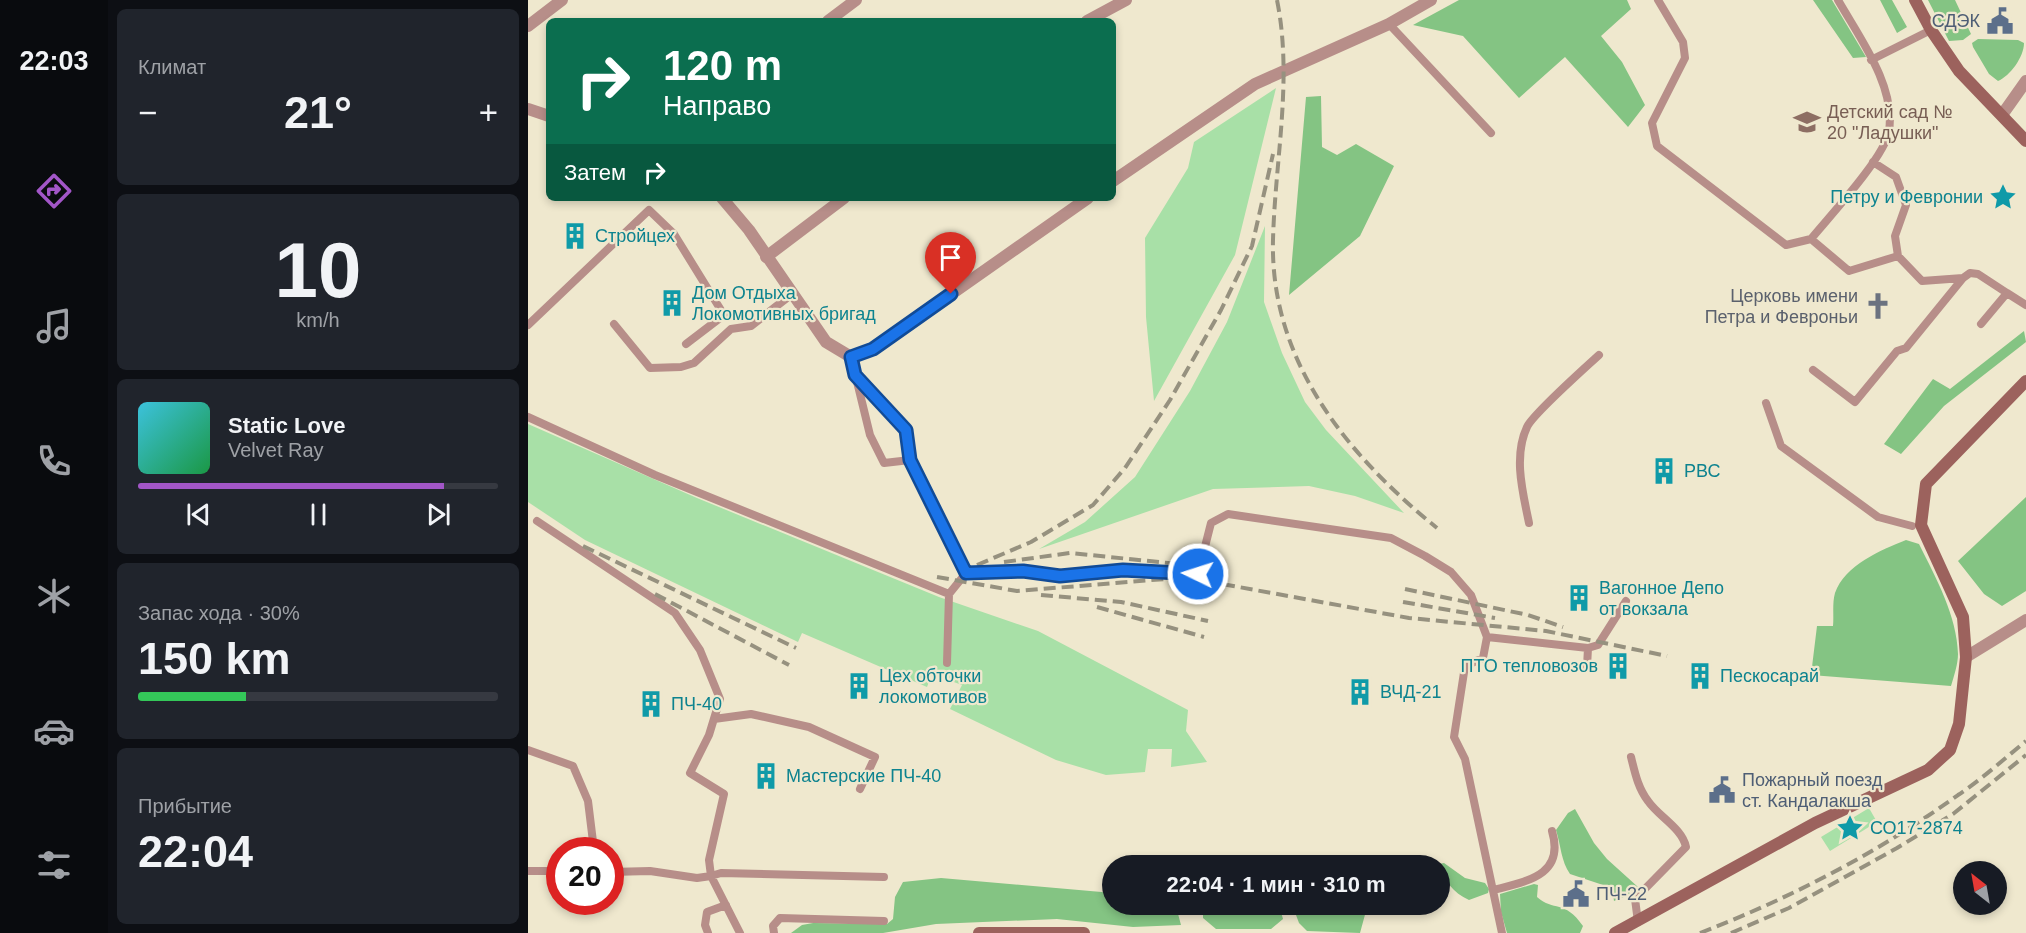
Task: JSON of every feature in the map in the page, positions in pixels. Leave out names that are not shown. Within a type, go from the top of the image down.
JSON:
[{"type":"main road","points":[[1915,0],[1931,30],[1959,70],[2026,141]]},
{"type":"main road","points":[[1616,933],[1815,823],[1928,770],[1950,750],[1959,724],[1966,657],[1963,617],[1921,525],[1926,484],[2026,381]]},
{"type":"main road","points":[[980,933],[1084,933]]},
{"type":"street","points":[[528,26],[562,0]]},
{"type":"street","points":[[832,18],[856,0]]},
{"type":"street","points":[[1116,179],[1255,84],[1389,24],[1431,0]]},
{"type":"street","points":[[1093,18],[1127,1]]},
{"type":"street","points":[[2002,116],[2026,81]]},
{"type":"street","points":[[528,108],[546,115]]},
{"type":"street","points":[[725,201],[749,230],[826,342],[851,357],[873,349],[1084,201]]},
{"type":"street","points":[[766,257],[840,201]]},
{"type":"street","points":[[1966,657],[2026,620]]},
{"type":"lane","points":[[1658,0],[1683,42],[1685,58],[1653,123],[1657,146],[1786,245],[1811,239],[1873,162],[1889,133],[1889,108],[1871,60],[1838,0]]},
{"type":"lane","points":[[1389,24],[1491,133]]},
{"type":"lane","points":[[1871,60],[1931,30]]},
{"type":"lane","points":[[1873,162],[1896,177],[1906,205],[1895,236],[1898,256],[1922,281],[1963,278]]},
{"type":"lane","points":[[528,325],[649,210],[674,234],[724,315],[686,344]]},
{"type":"lane","points":[[1811,239],[1849,271],[1898,256]]},
{"type":"lane","points":[[1813,370],[1855,402],[1897,351],[1906,348],[1963,278],[1970,273],[1978,274],[2026,305]]},
{"type":"lane","points":[[1982,324],[2007,292]]},
{"type":"lane","points":[[614,324],[650,368],[681,367],[694,363],[731,329],[751,326],[792,294]]},
{"type":"lane","points":[[1529,523],[1521,487],[1521,452],[1527,426],[1599,355]]},
{"type":"lane","points":[[851,357],[870,435],[884,463],[910,460]]},
{"type":"lane","points":[[855,375],[906,430],[910,460],[966,573]]},
{"type":"lane","points":[[1766,403],[1781,446],[1878,518],[1912,526]]},
{"type":"lane","points":[[528,417],[655,475],[949,594]]},
{"type":"lane","points":[[947,663],[949,594],[966,573],[1023,571],[1060,576],[1123,570],[1198,574],[1211,523],[1228,514],[1391,538],[1451,572],[1471,595],[1487,637],[1483,658],[1465,666],[1454,737],[1465,759],[1503,933]]},
{"type":"lane","points":[[537,521],[675,613],[700,650],[720,699],[709,735],[690,773],[724,794],[709,856],[711,876],[740,933]]},
{"type":"lane","points":[[1487,637],[1588,648],[1598,645],[1626,601]]},
{"type":"lane","points":[[1587,667],[1588,648]]},
{"type":"lane","points":[[714,718],[751,714],[762,716],[809,728],[875,757],[860,789]]},
{"type":"lane","points":[[528,750],[573,766],[588,801],[592,837]]},
{"type":"lane","points":[[1631,757],[1642,792],[1661,818],[1683,837],[1686,847],[1635,899],[1638,922]]},
{"type":"lane","points":[[1494,890],[1534,879],[1545,870],[1555,859],[1557,847],[1552,831]]},
{"type":"lane","points":[[528,871],[546,871]]},
{"type":"lane","points":[[624,872],[650,871],[697,878],[722,873],[884,878]]},
{"type":"lane","points":[[708,933],[705,925],[707,912],[726,905]]},
{"type":"lane","points":[[774,933],[773,926],[780,918],[884,921]]},
{"type":"green space","points":[[1459,0],[1627,0],[1631,9],[1601,36],[1622,62],[1645,105],[1628,127],[1565,57],[1519,98],[1463,36],[1413,25]]},
{"type":"green space","points":[[1813,0],[1832,0],[1866,57],[1853,58]]},
{"type":"green space","points":[[1880,0],[1892,0],[1907,27],[1897,33]]},
{"type":"green space","points":[[1928,0],[1955,0],[1971,34],[1963,40],[1949,41]]},
{"type":"green space","points":[[1978,39],[2018,40],[2024,43],[2019,60],[2003,79],[1998,81],[1989,74],[1973,47],[1972,43]]},
{"type":"green space","points":[[1276,88],[1235,255],[1154,401],[1146,317],[1145,238],[1188,168],[1194,142]]},
{"type":"green space","points":[[1321,96],[1322,147],[1337,155],[1356,144],[1394,166],[1360,236],[1289,295],[1306,97]]},
{"type":"green space","points":[[1265,226],[1264,302],[1282,353],[1305,402],[1326,430],[1404,513],[1355,496],[1309,486],[1213,489],[1039,549],[1085,522],[1135,477],[1190,391],[1227,322]]},
{"type":"green space","points":[[2024,331],[2026,342],[1944,406],[1901,454],[1884,444],[1933,379],[1950,389]]},
{"type":"green space","points":[[528,424],[697,498],[939,597],[1038,631],[1188,710],[1186,731],[1207,762],[1171,767],[1172,749],[1148,749],[1145,772],[1106,775],[1056,760],[950,709],[962,685],[932,674],[927,687],[802,633],[798,642],[585,540],[528,502]]},
{"type":"green space","points":[[2026,497],[2026,591],[2002,606],[1984,594],[1958,561]]},
{"type":"green space","points":[[1906,540],[1919,544],[1950,611],[1958,654],[1951,686],[1811,675],[1817,626],[1833,626],[1834,597],[1840,583],[1847,574],[1865,560]]},
{"type":"green space","points":[[1869,808],[1877,822],[1830,851],[1821,837]]},
{"type":"green space","points":[[1575,809],[1594,843],[1607,859],[1638,887],[1638,891],[1614,901],[1612,888],[1570,874],[1563,859],[1556,830],[1568,813]]},
{"type":"green space","points":[[1450,867],[1465,878],[1485,883],[1489,889],[1488,893],[1469,900],[1458,894],[1450,885]]},
{"type":"green space","points":[[941,878],[1102,892],[1102,915],[1178,915],[1181,925],[1133,927],[1057,919],[936,924],[883,933],[791,933],[802,925],[813,923],[887,924],[893,919],[895,897],[903,882]]},
{"type":"green space","points":[[1534,884],[1538,885],[1537,897],[1565,909],[1576,918],[1583,926],[1580,933],[1507,933],[1501,912],[1500,894]]},
{"type":"green space","points":[[1203,915],[1282,915],[1283,919],[1271,929],[1216,929],[1203,918]]},
{"type":"green space","points":[[1296,915],[1365,915],[1360,933],[1307,931],[1299,923]]},
{"type":"railway","points":[[1277,0],[1282,30],[1283,90],[1273,240],[1275,284],[1285,326],[1300,365],[1320,402],[1345,437],[1404,500],[1437,528]]},
{"type":"railway","points":[[977,565],[1031,542],[1093,505],[1125,468],[1170,400],[1221,310],[1252,246],[1273,154]]},
{"type":"railway","points":[[583,546],[796,648]]},
{"type":"railway","points":[[1004,562],[1070,553],[1218,568]]},
{"type":"railway","points":[[937,577],[1017,591],[1165,579],[1211,582],[1409,618],[1546,631],[1667,656]]},
{"type":"railway","points":[[1405,589],[1528,615],[1563,627]]},
{"type":"railway","points":[[655,594],[789,665]]},
{"type":"railway","points":[[1041,595],[1121,602],[1208,621]]},
{"type":"railway","points":[[1403,602],[1495,618]]},
{"type":"railway","points":[[1097,607],[1204,637]]},
{"type":"railway","points":[[1700,933],[1801,889],[1897,836],[1967,789],[2026,741]]},
{"type":"railway","points":[[1731,933],[1789,908],[1897,848],[1953,814],[2026,755]]},
{"type":"place","name":"СДЭК","points":[[2000,21]]},
{"type":"place","name":"Детский сад № 20 \"Ладушки\"","points":[[1807,122]]},
{"type":"place","name":"Петру и Февронии","points":[[2003,197]]},
{"type":"place","name":"Стройцех","points":[[575,236]]},
{"type":"place","name":"Дом Отдыха Локомотивных бригад","points":[[672,303]]},
{"type":"place","name":"Церковь имени Петра и Февроньи","points":[[1878,306]]},
{"type":"place","name":"РВС","points":[[1664,471]]},
{"type":"place","name":"Вагонное Депо от вокзала","points":[[1579,598]]},
{"type":"place","name":"ПТО тепловозов","points":[[1618,666]]},
{"type":"place","name":"Пескосарай","points":[[1700,676]]},
{"type":"place","name":"Цех обточки локомотивов","points":[[859,686]]},
{"type":"place","name":"ВЧД-21","points":[[1360,692]]},
{"type":"place","name":"ПЧ-40","points":[[651,704]]},
{"type":"place","name":"Мастерские ПЧ-40","points":[[766,776]]},
{"type":"place","name":"Пожарный поезд ст. Кандалакша","points":[[1722,790]]},
{"type":"place","name":"СО17-2874","points":[[1850,828]]},
{"type":"place","name":"ПЧ-22","points":[[1576,894]]},
{"type":"route","points":[[951,294],[873,349],[851,357],[855,375],[906,430],[910,460],[966,573],[1023,571],[1060,576],[1123,570],[1198,574]]}]
